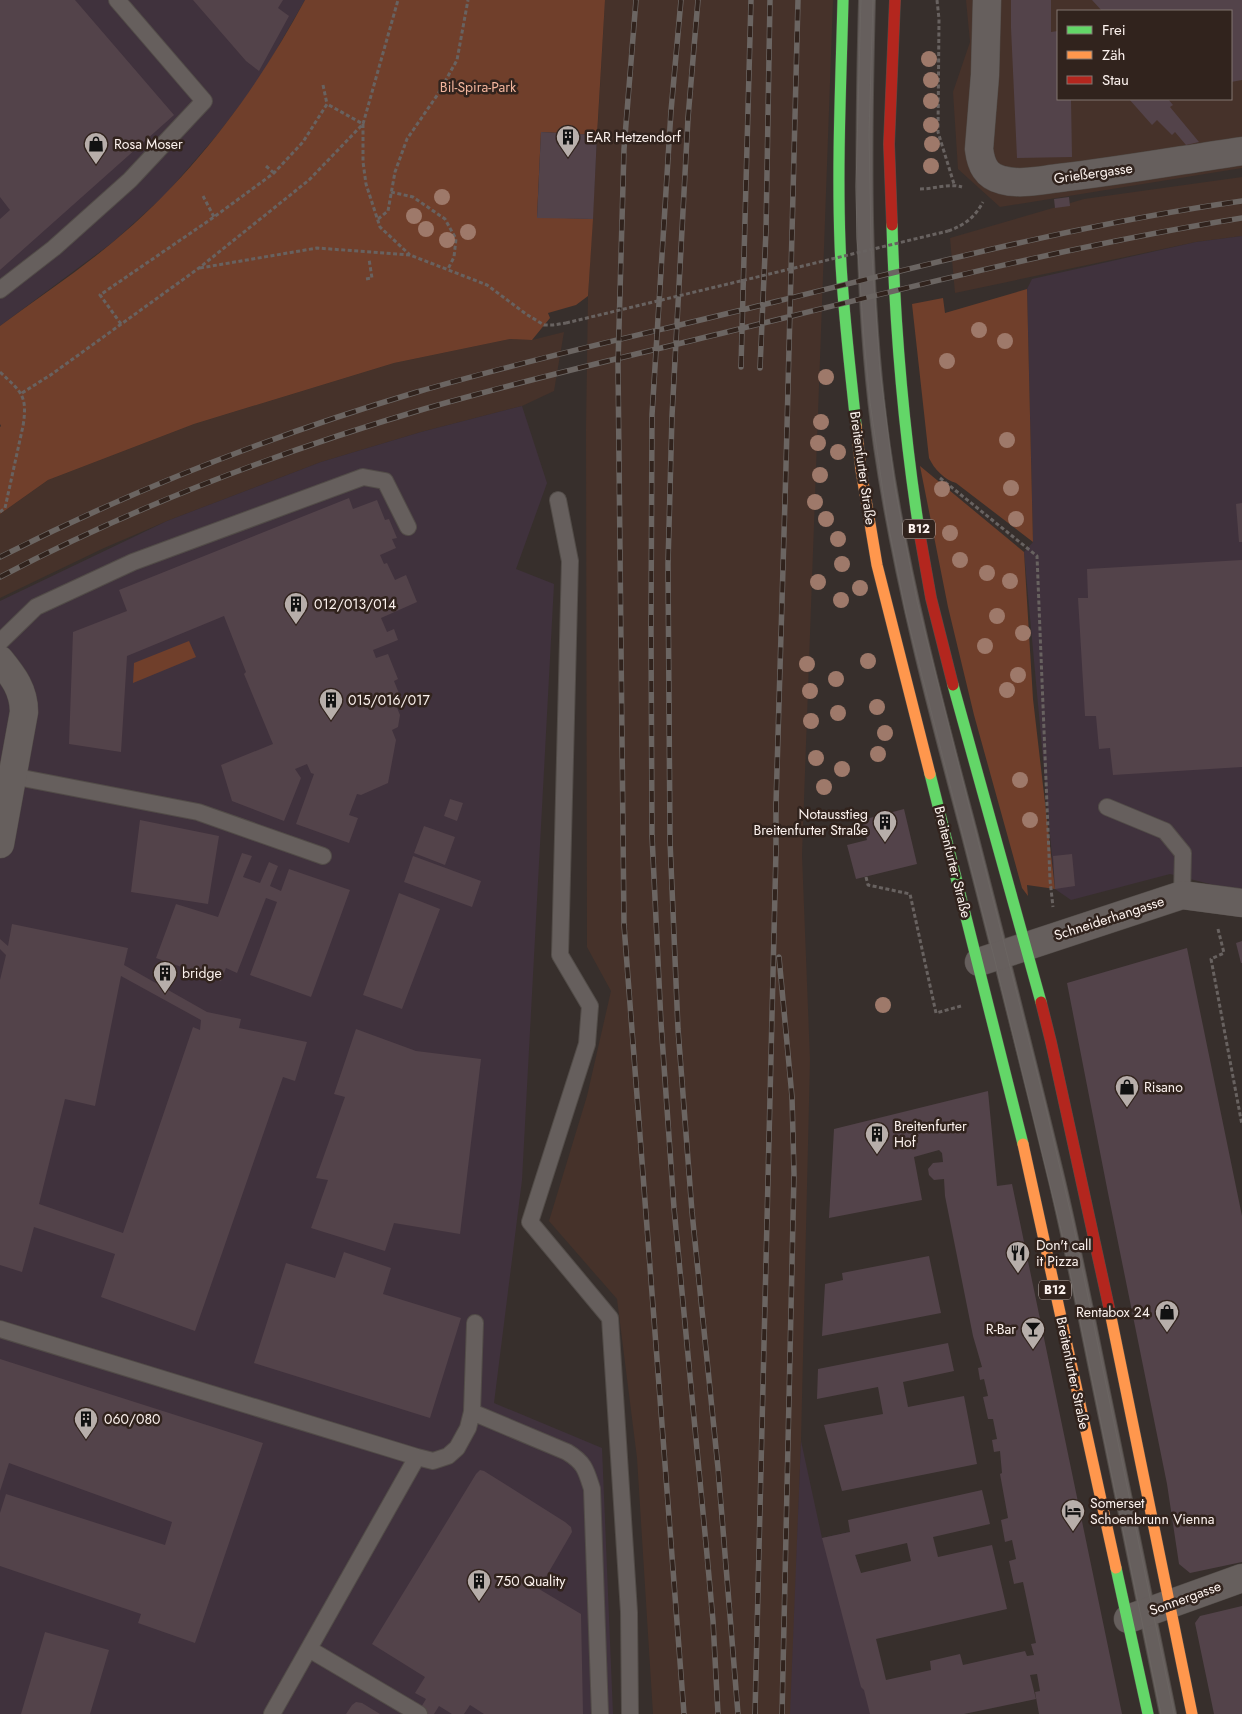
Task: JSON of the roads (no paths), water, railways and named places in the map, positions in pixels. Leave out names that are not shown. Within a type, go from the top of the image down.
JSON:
[{"type":"main road","name":"Breitenfurter Straße","points":[[844,0],[840,107],[840,243],[847,338],[861,470],[877,564],[989,959],[1068,1352],[1148,1611],[1192,1714]]},
{"type":"main road","name":"Breitenfurter Straße","points":[[895,0],[889,144],[898,354],[913,493],[931,598],[1026,946],[1051,1042],[1080,1170],[1148,1611],[1148,1714]]},
{"type":"street","name":"Grießergasse","points":[[987,0],[980,160],[983,168],[996,178],[1012,182],[1025,182],[1242,151]]},
{"type":"street","points":[[0,660],[11,673],[24,697],[24,712],[0,844]]},
{"type":"street","name":"Schneiderhangasse","points":[[989,959],[1182,895],[1242,903]]},
{"type":"street","name":"Sonnergasse","points":[[1148,1611],[1242,1578]]},
{"type":"lane","points":[[0,290],[54,248],[130,180],[204,101],[117,0]]},
{"type":"lane","name":"Breitenfurter Straße","points":[[867,0],[864,122],[865,232],[871,340],[882,442],[894,518],[912,607],[941,728],[989,959],[1057,1183],[1168,1714]]},
{"type":"lane","points":[[0,642],[36,607],[134,562],[363,477],[385,481],[408,527]]},
{"type":"lane","points":[[558,500],[570,561],[560,955],[590,1006],[587,1044],[530,1222],[610,1318],[629,1612],[630,1714]]},
{"type":"lane","points":[[12,776],[198,812],[323,856]]},
{"type":"lane","points":[[1106,807],[1165,831],[1183,853],[1182,895]]},
{"type":"lane","points":[[0,1329],[433,1461],[448,1456],[457,1448],[468,1428],[472,1412],[475,1323]]},
{"type":"lane","points":[[472,1412],[567,1452],[580,1460],[587,1472],[592,1489],[600,1714]]},
{"type":"lane","points":[[272,1714],[417,1457]]},
{"type":"lane","points":[[309,1649],[419,1714]]},
{"type":"tram line","points":[[861,0],[856,186],[857,238],[870,402],[887,519],[906,613],[994,957],[1063,1238],[1161,1714]]},
{"type":"tram line","points":[[873,0],[869,134],[871,243],[880,371],[895,488],[917,601],[1045,1104],[1072,1219],[1174,1714]]},
{"type":"railway","points":[[636,0],[624,149],[618,364],[624,925],[684,1714]]},
{"type":"railway","points":[[681,0],[671,111],[652,415],[652,836],[661,1023],[674,1208],[713,1621],[718,1714]]},
{"type":"railway","points":[[698,0],[688,118],[672,416],[668,564],[670,841],[678,1029],[692,1212],[718,1468],[738,1714]]},
{"type":"railway","points":[[741,367],[751,0]]},
{"type":"railway","points":[[760,368],[766,231],[770,0]]},
{"type":"railway","points":[[755,1714],[776,804],[798,0]]},
{"type":"railway","points":[[0,557],[101,509],[205,465],[310,426],[417,392],[545,358],[999,247],[1120,222],[1242,201]]},
{"type":"railway","points":[[0,577],[103,527],[208,482],[315,443],[424,409],[575,369],[983,270],[1112,242],[1242,218]]},
{"type":"railway","points":[[779,957],[792,1097],[794,1174],[782,1714]]},
{"type":"place","name":"EAR Hetzendorf","points":[[568,158]]},
{"type":"place","name":"Rosa Moser","points":[[96,165]]},
{"type":"place","name":"012/013/014","points":[[296,625]]},
{"type":"place","name":"015/016/017","points":[[331,721]]},
{"type":"place","name":"Notausstieg Breitenfurter Straße","points":[[885,843]]},
{"type":"place","name":"bridge","points":[[165,994]]},
{"type":"place","name":"Risano","points":[[1127,1108]]},
{"type":"place","name":"Breitenfurter Hof","points":[[877,1155]]},
{"type":"place","name":"Don't call it Pizza","points":[[1018,1274]]},
{"type":"place","name":"Rentabox 24","points":[[1167,1333]]},
{"type":"place","name":"R-Bar","points":[[1033,1350]]},
{"type":"place","name":"060/080","points":[[86,1440]]},
{"type":"place","name":"Somerset Schoenbrunn Vienna","points":[[1073,1532]]},
{"type":"place","name":"750 Quality","points":[[479,1602]]},
{"type":"park label","name":"Bil-Spira-Park","points":[[478,87]]}]
